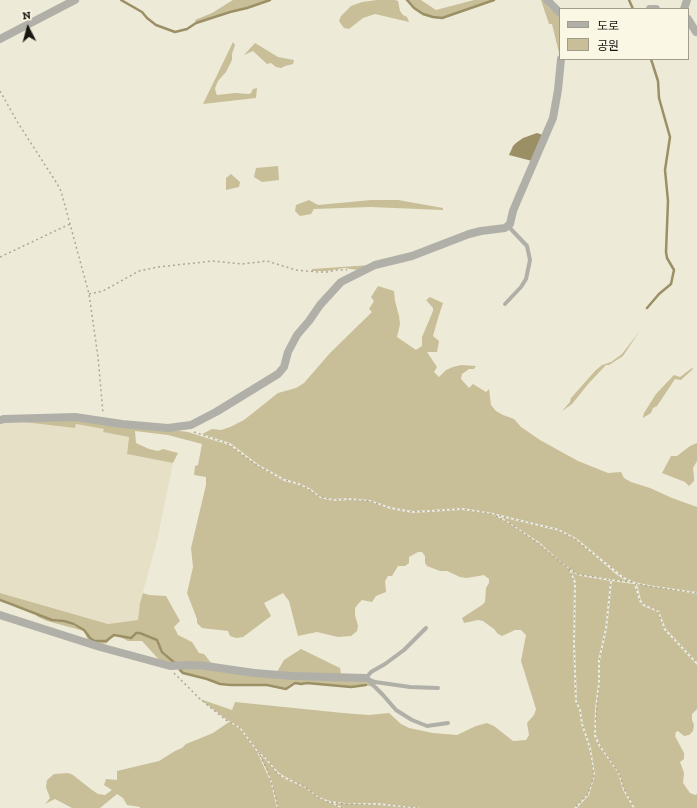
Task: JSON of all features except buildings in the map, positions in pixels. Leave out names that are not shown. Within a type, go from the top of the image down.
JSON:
[{"type":"street","points":[[0,39],[75,0]]},
{"type":"street","points":[[547,0],[559,12]]},
{"type":"street","points":[[689,21],[696,32]]},
{"type":"street","points":[[0,420],[75,418],[168,428],[192,425],[210,416],[278,374],[284,367],[288,352],[297,335],[307,325],[320,305],[341,282],[375,265],[412,256],[469,234],[505,228],[510,224],[518,199],[553,118],[561,60]]},
{"type":"street","points":[[0,615],[100,647],[170,666],[190,664],[254,673],[292,676],[366,678]]},
{"type":"lane","points":[[505,304],[521,287],[526,279],[530,260],[526,246],[508,226]]},
{"type":"lane","points":[[366,678],[371,672],[404,650],[426,628]]},
{"type":"lane","points":[[366,678],[375,682],[410,687],[438,688]]},
{"type":"lane","points":[[366,678],[396,710],[412,720],[427,726],[448,724]]},
{"type":"path","points":[[0,91],[18,123],[61,191],[89,294],[98,357],[104,421]]},
{"type":"path","points":[[0,257],[71,224]]},
{"type":"path","points":[[89,294],[103,291],[139,271],[158,267],[213,261],[242,264],[267,261],[296,270],[327,272],[344,269],[361,271]]},
{"type":"path","points":[[194,432],[229,444],[258,466],[284,480],[299,484],[320,498],[370,501],[390,508],[412,512],[462,509],[493,514],[559,530],[580,542],[616,573],[635,583],[640,601],[644,605],[658,611],[665,630],[697,663]]},
{"type":"path","points":[[493,514],[538,542],[569,569],[577,574],[697,593]]},
{"type":"path","points":[[569,569],[575,583],[574,644],[576,701],[580,710],[582,724],[590,748],[594,776],[588,794],[575,808]]},
{"type":"path","points":[[611,580],[606,629],[599,660],[599,683],[595,736],[599,745],[619,773],[624,789],[634,808]]},
{"type":"path","points":[[170,666],[170,669],[175,676],[192,692],[226,720],[240,728],[258,752],[270,779],[278,808]]},
{"type":"path","points":[[258,752],[266,758],[277,773],[283,777],[305,787],[319,798],[343,808]]},
{"type":"path","points":[[330,802],[345,804],[378,804],[417,808]]},
{"type":"shaded area","points":[[537,133],[543,135],[532,161],[509,155],[516,143],[523,138]]},
{"type":"shaded area","points":[[3,422],[23,422],[75,428],[76,424],[104,429],[104,432],[129,437],[127,454],[173,463],[157,541],[140,603],[138,620],[108,624],[0,593],[0,424]]},
{"type":"green space","points":[[233,0],[268,0],[247,8],[229,11],[196,22],[195,20],[212,13]]},
{"type":"green space","points":[[377,0],[398,1],[400,11],[407,17],[409,22],[375,14],[363,18],[349,29],[344,28],[339,21],[341,16],[351,6],[362,2]]},
{"type":"green space","points":[[408,0],[421,0],[436,10],[474,0],[492,0],[442,17],[433,17],[414,8]]},
{"type":"green space","points":[[541,0],[543,0],[549,8],[559,16],[559,53],[552,24],[549,24]]},
{"type":"green space","points":[[233,42],[235,45],[232,60],[226,72],[218,81],[215,88],[216,93],[217,95],[235,93],[249,94],[253,89],[257,88],[256,98],[203,104]]},
{"type":"green space","points":[[255,43],[278,57],[294,60],[293,64],[281,68],[276,67],[271,63],[267,64],[253,51],[244,55]]},
{"type":"green space","points":[[278,166],[279,180],[262,182],[254,177],[256,168]]},
{"type":"green space","points":[[231,174],[240,182],[239,187],[226,190],[226,178]]},
{"type":"green space","points":[[309,200],[318,205],[371,200],[398,200],[443,208],[443,210],[370,207],[314,209],[311,214],[300,216],[295,211],[296,205]]},
{"type":"green space","points":[[370,265],[358,270],[344,268],[327,271],[312,271],[312,269]]},
{"type":"green space","points":[[378,286],[394,291],[400,324],[397,337],[416,350],[422,346],[422,337],[433,311],[433,308],[426,300],[430,297],[443,303],[433,336],[439,341],[437,352],[427,352],[437,367],[434,372],[439,377],[446,370],[453,367],[461,365],[476,366],[474,369],[469,369],[462,374],[461,379],[469,388],[473,384],[486,392],[489,389],[491,405],[496,411],[514,419],[521,427],[540,440],[578,461],[608,473],[621,472],[624,478],[631,482],[697,507],[697,592],[648,585],[635,582],[624,577],[576,538],[559,529],[493,513],[463,508],[413,511],[391,507],[370,500],[348,498],[334,499],[321,497],[311,489],[299,483],[285,479],[259,465],[230,443],[202,434],[212,429],[221,430],[230,427],[244,420],[278,393],[296,388],[304,383],[330,353],[372,312],[369,309],[374,301],[371,297]]},
{"type":"green space","points":[[639,332],[623,356],[609,365],[606,365],[572,404],[562,411],[570,402],[571,398],[595,371],[602,365],[611,362],[622,354]]},
{"type":"green space","points":[[692,368],[693,369],[681,380],[675,379],[657,406],[653,408],[651,413],[643,418],[644,413],[656,394],[674,375],[680,377]]},
{"type":"green space","points":[[76,419],[188,432],[229,445],[258,466],[284,481],[310,490],[320,498],[334,501],[369,501],[390,509],[412,513],[462,510],[492,514],[538,543],[569,569],[574,583],[573,644],[575,701],[579,710],[581,724],[589,748],[594,776],[588,794],[574,808],[421,808],[378,803],[345,803],[330,801],[319,797],[305,787],[278,772],[258,751],[241,728],[226,719],[200,699],[232,710],[235,702],[369,715],[389,713],[401,724],[409,728],[433,733],[457,735],[476,726],[487,723],[494,726],[513,741],[526,740],[529,735],[527,723],[534,715],[536,709],[521,661],[526,635],[521,630],[515,630],[502,636],[483,621],[478,620],[464,623],[462,618],[485,602],[486,588],[489,583],[489,579],[484,575],[467,578],[460,577],[447,571],[440,571],[427,566],[425,563],[425,556],[422,552],[418,552],[409,557],[409,563],[405,566],[398,566],[392,576],[388,576],[385,581],[386,592],[376,596],[372,602],[362,600],[358,604],[355,608],[358,626],[357,631],[351,636],[338,637],[317,632],[298,636],[289,601],[283,593],[264,603],[271,616],[243,637],[236,638],[230,636],[228,631],[202,628],[197,623],[197,619],[187,593],[193,567],[191,548],[206,485],[206,477],[194,475],[195,466],[198,465],[202,444],[168,435],[135,431],[136,443],[149,449],[158,451],[163,449],[178,453],[173,463],[127,454],[129,437],[103,432],[104,429],[76,424],[75,428],[23,422]]},
{"type":"green space","points":[[697,443],[697,461],[693,468],[694,481],[689,486],[685,482],[662,473],[671,456],[677,456],[690,446]]},
{"type":"green space","points":[[501,517],[559,531],[575,539],[616,574],[631,582],[577,574],[539,542]]},
{"type":"green space","points":[[571,571],[577,575],[610,581],[605,629],[598,660],[598,683],[594,736],[598,745],[618,773],[623,790],[633,808],[577,808],[589,795],[595,775],[591,748],[583,724],[581,710],[577,701],[575,644],[576,582]]},
{"type":"green space","points":[[612,581],[634,584],[639,601],[643,606],[658,612],[664,630],[697,665],[697,709],[692,714],[694,725],[693,731],[689,735],[684,736],[678,731],[676,732],[675,736],[684,753],[684,759],[680,762],[684,773],[683,783],[690,793],[695,795],[697,794],[697,808],[635,808],[624,789],[619,773],[600,745],[596,735],[596,709],[600,683],[600,660],[607,629]]},
{"type":"green space","points":[[637,584],[697,594],[697,662],[666,629],[659,611],[644,604],[641,600]]},
{"type":"green space","points":[[0,593],[108,624],[138,620],[143,593],[149,595],[166,596],[180,621],[174,627],[178,635],[192,642],[199,653],[204,654],[212,664],[277,672],[284,660],[301,649],[340,668],[341,674],[336,677],[294,675],[244,670],[200,663],[177,663],[163,651],[157,639],[141,632],[135,632],[130,637],[114,634],[106,640],[96,640],[90,637],[85,630],[75,623],[52,619],[0,599]]},
{"type":"green space","points":[[35,614],[52,621],[64,622],[84,631],[47,621]]},
{"type":"green space","points":[[84,631],[89,638],[95,642],[106,641],[114,635],[107,643],[97,645],[88,640]]},
{"type":"green space","points":[[136,633],[156,640],[162,652],[174,663],[162,663],[142,641],[128,641],[117,635],[131,639]]},
{"type":"green space","points":[[179,668],[366,679],[374,687],[365,685],[351,687],[307,682],[301,684],[295,682],[286,688],[267,684],[220,683],[184,673]]},
{"type":"green space","points":[[229,722],[240,729],[257,752],[270,780],[277,808],[140,808],[127,805],[123,798],[117,794],[100,808],[72,808],[55,799],[45,804],[50,798],[46,787],[47,780],[54,774],[68,773],[73,775],[98,794],[105,795],[112,790],[104,785],[106,779],[117,780],[117,771],[159,761],[182,748],[186,744],[213,733]]},
{"type":"green space","points":[[259,754],[283,778],[305,788],[319,798],[341,808],[278,808],[271,779]]},
{"type":"green space","points":[[334,803],[378,805],[412,808],[344,808]]},
{"type":"waterway","points":[[121,0],[142,12],[156,25],[175,32],[187,29],[196,23],[270,0]]},
{"type":"waterway","points":[[407,0],[414,8],[423,14],[442,18],[494,0]]},
{"type":"waterway","points":[[629,0],[633,8]]},
{"type":"waterway","points":[[647,308],[659,294],[671,284],[674,270],[667,258],[666,252],[668,201],[665,170],[670,137],[659,98],[658,81],[651,60]]},
{"type":"waterway","points":[[0,600],[52,620],[74,624],[84,630],[90,638],[95,641],[106,641],[114,635],[131,638],[136,633],[140,633],[157,640],[162,652],[175,663]]},
{"type":"waterway","points":[[180,670],[183,673],[220,684],[231,685],[267,685],[286,689],[295,683],[351,687],[366,685]]}]
